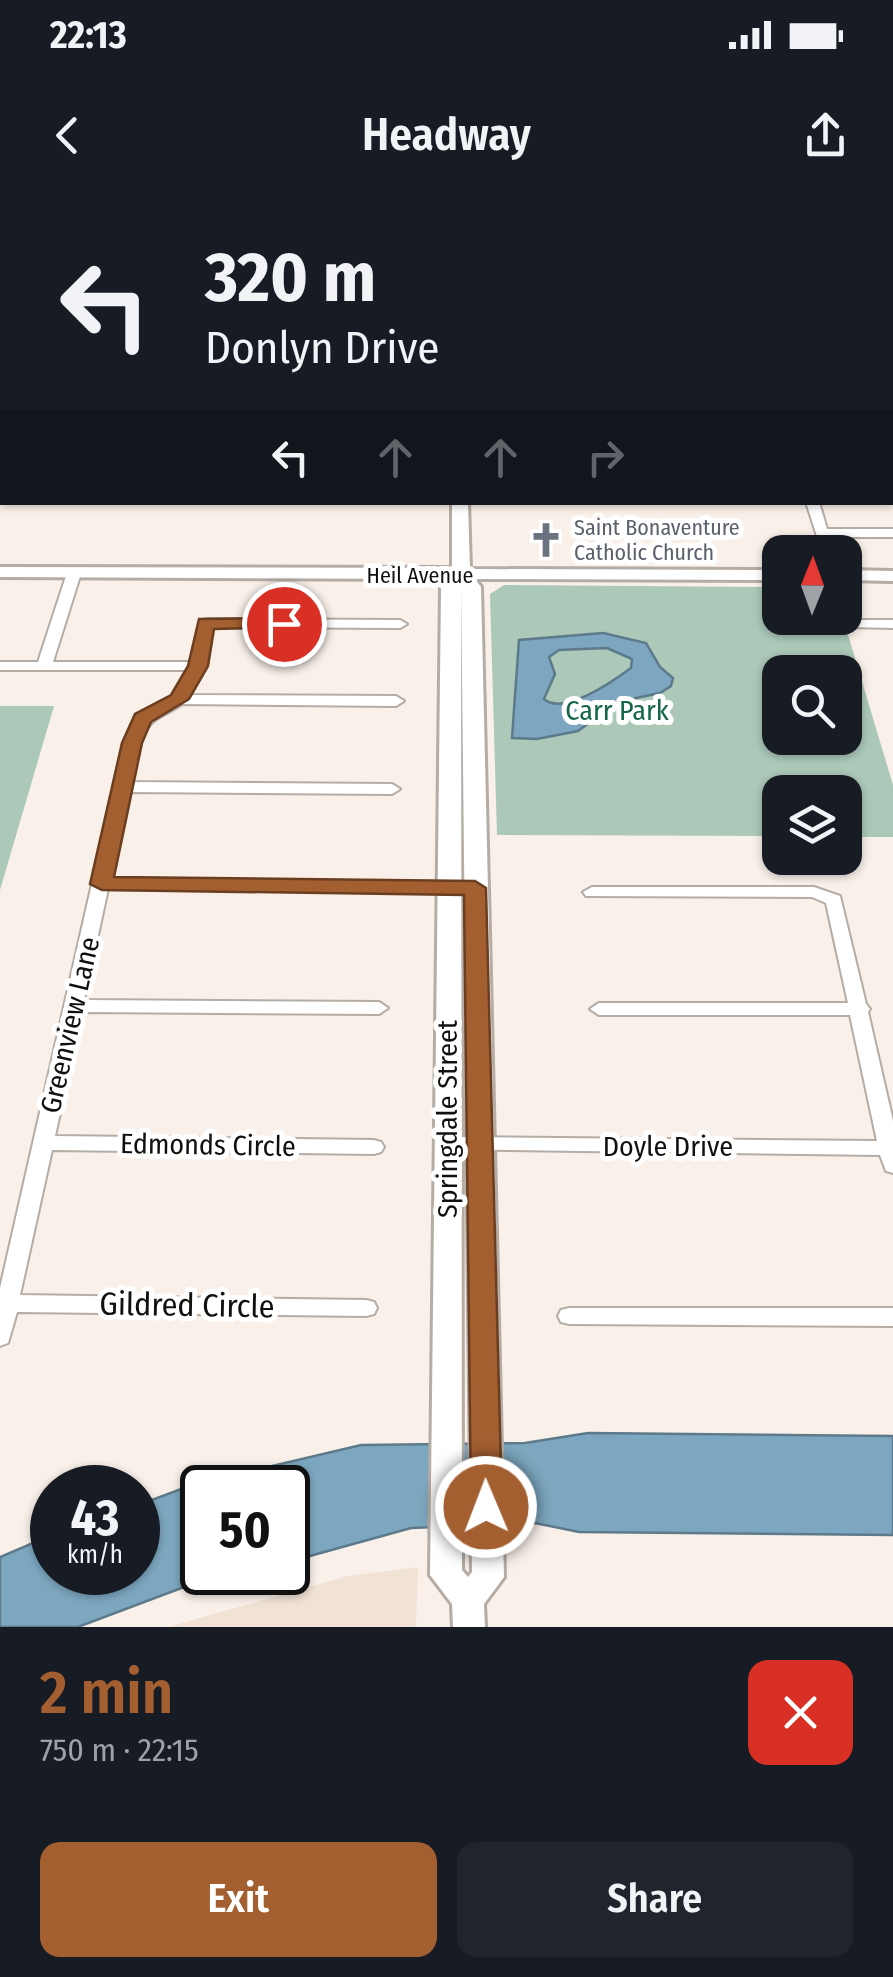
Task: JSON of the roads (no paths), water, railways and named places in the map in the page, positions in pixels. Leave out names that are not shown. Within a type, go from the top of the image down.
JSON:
[{"type":"main road","name":"Springdale Street","points":[[460,505],[460,575],[450,586],[446,888],[446,1576],[469,1613],[488,1578],[472,587],[460,575]]},
{"type":"main road","name":"Heil Avenue","points":[[0,572],[762,575]]},
{"type":"main road","points":[[862,576],[893,576]]},
{"type":"street","points":[[813,505],[822,533],[893,533]]},
{"type":"street","points":[[44,666],[74,573]]},
{"type":"street","name":"Greenview Lane","points":[[0,1337],[132,743],[142,718],[179,699],[198,666],[206,623],[400,624]]},
{"type":"street","points":[[862,624],[893,624]]},
{"type":"street","points":[[0,666],[198,666]]},
{"type":"street","points":[[179,699],[396,701]]},
{"type":"street","points":[[124,788],[392,789]]},
{"type":"street","points":[[102,884],[475,888]]},
{"type":"street","points":[[592,892],[827,894],[834,900],[891,1157]]},
{"type":"street","points":[[75,1006],[379,1008]]},
{"type":"street","points":[[599,1009],[861,1009]]},
{"type":"street","name":"Edmonds Circle","points":[[42,1143],[374,1147]]},
{"type":"street","name":"Doyle Drive","points":[[447,1144],[891,1157]]},
{"type":"street","name":"Gildred Circle","points":[[8,1302],[366,1308]]},
{"type":"street","points":[[569,1316],[893,1317]]},
{"type":"water","points":[[603,633],[646,643],[660,667],[673,678],[671,686],[660,693],[617,702],[578,731],[537,739],[512,738],[519,640]],"holes":[[[607,648],[632,659],[631,668],[588,695],[563,703],[544,699],[555,674],[549,657],[559,650]]]},
{"type":"water","points":[[588,1433],[893,1436],[893,1535],[579,1532],[535,1523],[411,1528],[310,1556],[310,1465],[276,1465],[361,1445],[525,1443]]},
{"type":"water","points":[[180,1489],[180,1589],[78,1627],[0,1627],[0,1557],[30,1544],[30,1595],[160,1595],[160,1497]]},
{"type":"place","name":"Saint Bonaventure Catholic Church","points":[[546,540]]},
{"type":"park label","name":"Carr Park","points":[[617,710]]}]
